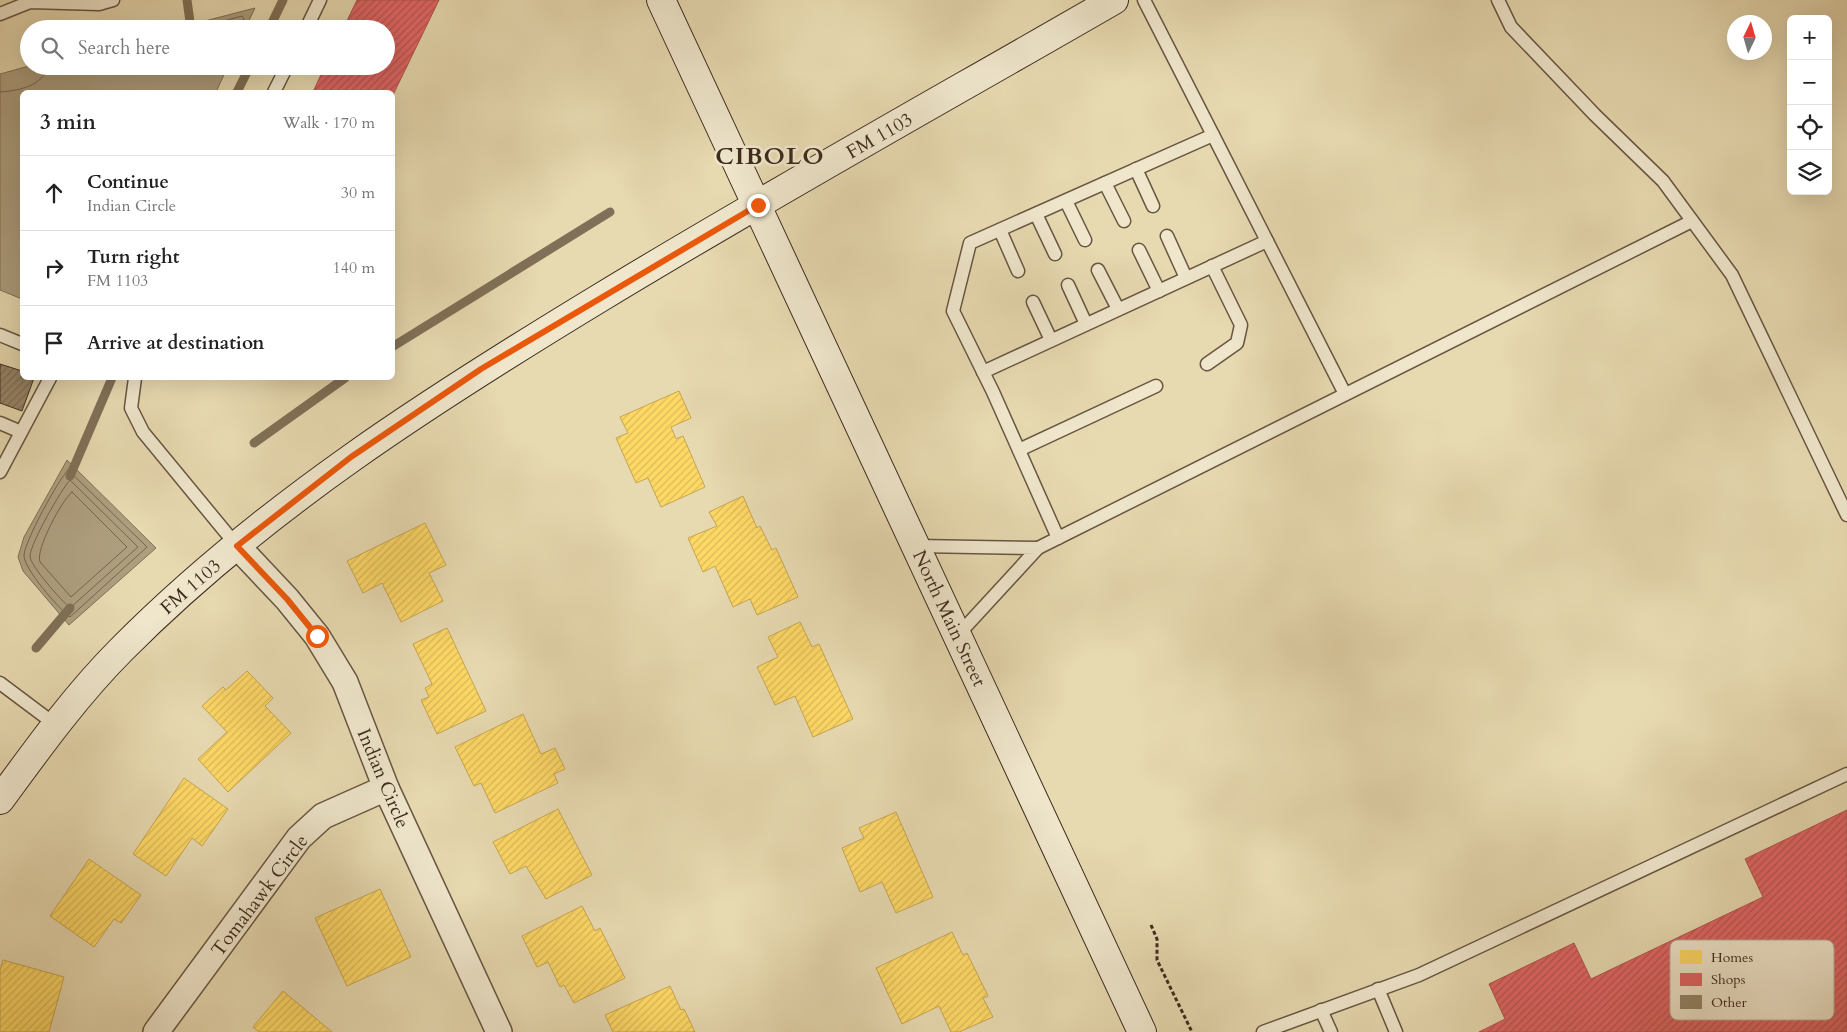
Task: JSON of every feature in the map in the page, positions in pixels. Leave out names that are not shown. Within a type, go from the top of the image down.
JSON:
[{"type":"main road","name":"North Main Street","points":[[661,0],[1142,1032]]},
{"type":"main road","name":"FM 1103","points":[[0,800],[56,725],[119,651],[183,589],[351,457],[481,369],[758,205],[1114,0]]},
{"type":"street","name":"Indian Circle","points":[[237,546],[287,599],[317,636],[345,682],[386,788],[499,1032]]},
{"type":"street","name":"Tomahawk Circle","points":[[156,1032],[299,838],[323,816],[386,788]]},
{"type":"lane","points":[[0,14],[30,2],[99,4],[113,0]]},
{"type":"lane","points":[[310,20],[320,0]]},
{"type":"lane","points":[[1144,0],[1345,394]]},
{"type":"lane","points":[[1498,0],[1511,27],[1595,115],[1663,181],[1732,276],[1847,515]]},
{"type":"lane","points":[[275,90],[282,75]]},
{"type":"lane","points":[[1058,538],[983,372],[953,311],[970,243],[1213,135]]},
{"type":"lane","points":[[1136,169],[1154,206]]},
{"type":"lane","points":[[1105,183],[1124,221]]},
{"type":"lane","points":[[1066,201],[1085,240]]},
{"type":"lane","points":[[1036,214],[1055,254]]},
{"type":"lane","points":[[958,635],[1038,548],[1692,221]]},
{"type":"lane","points":[[1000,230],[1018,271]]},
{"type":"lane","points":[[1166,236],[1186,278]]},
{"type":"lane","points":[[983,372],[1267,241]]},
{"type":"lane","points":[[1139,250],[1159,290]]},
{"type":"lane","points":[[1207,364],[1237,343],[1241,325],[1212,266]]},
{"type":"lane","points":[[1098,270],[1118,309]]},
{"type":"lane","points":[[1068,285],[1086,324]]},
{"type":"lane","points":[[1033,302],[1051,340]]},
{"type":"lane","points":[[0,335],[20,343]]},
{"type":"lane","points":[[0,472],[49,380]]},
{"type":"lane","points":[[135,380],[131,408],[144,432],[237,546]]},
{"type":"lane","points":[[1019,450],[1156,386]]},
{"type":"lane","points":[[0,423],[22,432]]},
{"type":"lane","points":[[917,546],[1038,548]]},
{"type":"lane","points":[[0,683],[56,725]]},
{"type":"lane","points":[[1263,1032],[1419,975],[1847,774]]},
{"type":"lane","points":[[1378,990],[1396,1032]]},
{"type":"lane","points":[[1321,1010],[1331,1032]]},
{"type":"path","points":[[1151,925],[1157,939],[1157,960],[1192,1032]]},
{"type":"water","points":[[255,8],[249,20],[209,20]]},
{"type":"water","points":[[20,68],[20,75],[224,75],[217,90],[20,90],[20,298],[0,290],[0,74]]},
{"type":"water","points":[[67,460],[156,548],[69,625],[23,571],[18,557],[24,537]]},
{"type":"building: Homes","points":[[679,391],[691,418],[671,427],[676,439],[683,436],[705,487],[661,507],[648,478],[636,483],[616,438],[628,433],[620,417]]},
{"type":"building: Homes","points":[[743,496],[757,528],[760,526],[772,550],[776,548],[798,597],[757,615],[750,599],[733,607],[715,566],[703,572],[688,538],[717,526],[709,512]]},
{"type":"building: Homes","points":[[425,523],[446,565],[429,573],[443,601],[401,622],[382,583],[363,593],[347,561]]},
{"type":"building: Homes","points":[[800,622],[812,647],[819,644],[853,719],[813,737],[795,696],[775,705],[757,667],[778,657],[768,637]]},
{"type":"building: Homes","points":[[447,628],[486,711],[437,734],[421,700],[429,697],[425,688],[432,684],[413,644]]},
{"type":"building: Homes","points":[[247,671],[273,698],[265,706],[291,733],[228,792],[198,759],[227,732],[202,706],[223,687],[226,690]]},
{"type":"building: Homes","points":[[523,714],[541,754],[555,748],[565,769],[554,774],[558,783],[495,813],[481,783],[474,786],[455,747]]},
{"type":"building: Homes","points":[[184,778],[228,809],[202,846],[192,838],[166,876],[133,854]]},
{"type":"building: Homes","points":[[558,809],[592,875],[546,899],[526,866],[510,874],[493,842]]},
{"type":"building: Homes","points":[[896,812],[933,897],[896,913],[882,882],[860,892],[842,848],[864,838],[859,828]]},
{"type":"building: Homes","points":[[89,859],[141,895],[121,923],[114,919],[94,947],[50,916]]},
{"type":"building: Homes","points":[[380,889],[411,957],[347,986],[315,918]]},
{"type":"building: Homes","points":[[582,906],[595,931],[600,928],[625,978],[574,1003],[564,985],[560,987],[548,962],[537,967],[522,936]]},
{"type":"building: Homes","points":[[952,932],[963,955],[967,953],[988,996],[983,998],[993,1017],[959,1032],[951,1032],[939,1006],[902,1024],[876,968]]},
{"type":"building: Homes","points":[[3,960],[64,977],[49,1032],[0,1032],[0,970]]},
{"type":"building: Homes","points":[[670,986],[681,1010],[684,1009],[695,1032],[613,1032],[605,1015]]},
{"type":"building: Homes","points":[[283,991],[332,1032],[259,1032],[253,1027]]},
{"type":"building: Shops","points":[[357,0],[439,0],[395,91],[314,90],[321,75],[395,75],[395,20],[347,20]]},
{"type":"building: Shops","points":[[1847,810],[1847,1032],[1479,1032],[1505,1019],[1489,984],[1574,943],[1591,979],[1670,941],[1670,1020],[1834,1020],[1834,940],[1673,940],[1763,897],[1745,859]]},
{"type":"building: Other","points":[[0,364],[20,370],[20,380],[33,380],[22,411],[0,403]]},
{"type":"waterway","points":[[187,0],[190,20]]},
{"type":"waterway","points":[[273,20],[283,0]]},
{"type":"waterway","points":[[238,90],[246,75]]},
{"type":"waterway","points":[[395,345],[610,212]]},
{"type":"waterway","points":[[70,476],[111,380]]},
{"type":"waterway","points":[[254,443],[342,380]]},
{"type":"waterway","points":[[36,648],[70,608]]},
{"type":"district","name":"CIBOLO","points":[[770,156]]},
{"type":"route","points":[[317,636],[287,599],[237,546],[351,457],[481,369],[687,245],[758,205]]}]
